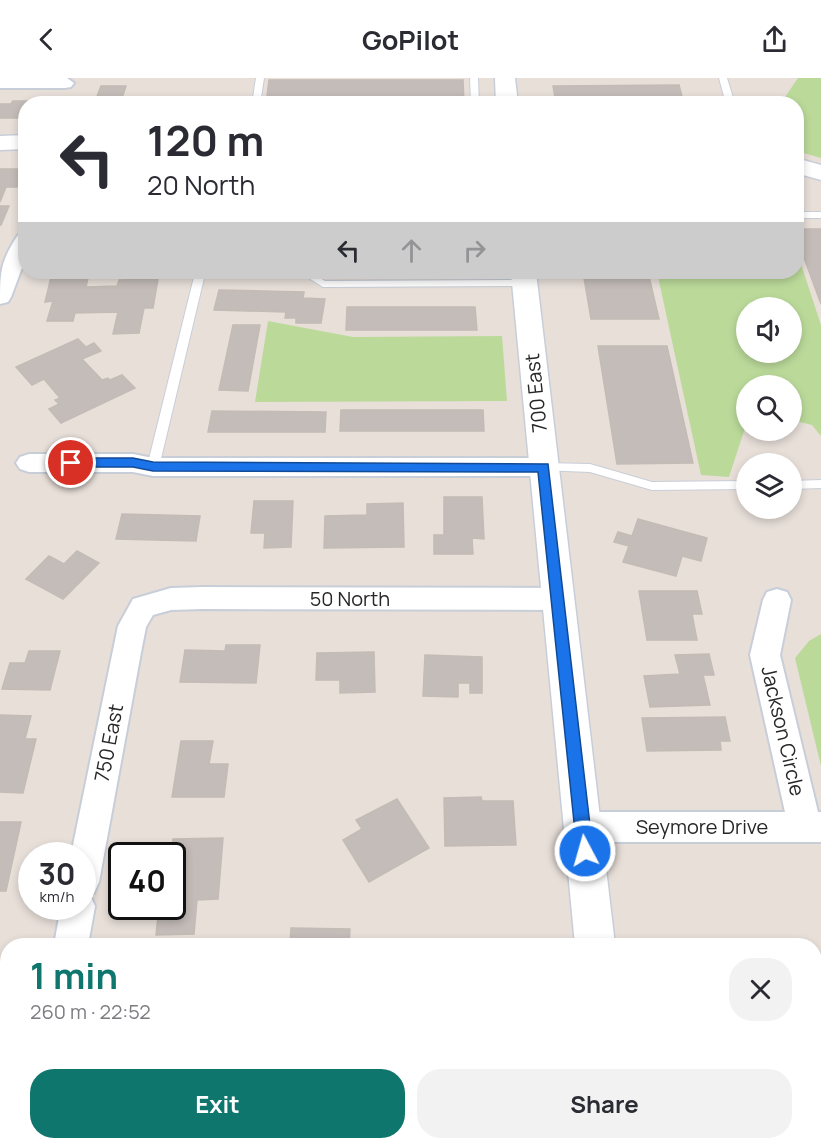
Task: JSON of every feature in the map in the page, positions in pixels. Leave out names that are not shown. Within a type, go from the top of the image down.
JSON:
[{"type":"street","points":[[505,78],[506,96]]},
{"type":"street","points":[[0,83],[66,81],[61,96]]},
{"type":"street","points":[[0,142],[18,142]]},
{"type":"street","points":[[804,168],[821,173]]},
{"type":"street","points":[[0,297],[18,269],[16,254],[18,251]]},
{"type":"street","name":"700 East","points":[[523,279],[594,938]]},
{"type":"street","points":[[29,463],[133,463],[153,467],[544,467]]},
{"type":"street","name":"50 North","points":[[143,607],[171,599],[203,598],[558,599]]},
{"type":"street","name":"Jackson Circle","points":[[777,600],[765,655],[813,827]]},
{"type":"street","name":"750 East","points":[[90,842],[127,647],[132,626],[143,607]]},
{"type":"street","name":"Seymore Drive","points":[[582,827],[813,827]]},
{"type":"street","points":[[72,938],[75,920]]},
{"type":"lane","points":[[257,96],[260,78]]},
{"type":"lane","points":[[474,78],[475,96]]},
{"type":"lane","points":[[723,78],[729,96]]},
{"type":"lane","points":[[804,215],[821,215]]},
{"type":"lane","points":[[153,467],[199,279]]},
{"type":"lane","points":[[315,279],[323,284],[466,279]]},
{"type":"lane","points":[[544,467],[590,468],[651,486],[736,485]]},
{"type":"lane","points":[[802,485],[821,484]]},
{"type":"green space","points":[[798,78],[821,78],[821,158],[804,153],[804,96],[786,96]]},
{"type":"green space","points":[[804,273],[821,325],[821,436],[812,425],[802,422],[802,375],[736,375],[736,441],[741,441],[729,477],[701,475],[659,279],[804,279]]},
{"type":"green space","points":[[268,321],[353,337],[502,336],[507,401],[255,402]]},
{"type":"green space","points":[[821,634],[821,766],[795,658],[809,641]]},
{"type":"building","points":[[269,80],[463,80],[464,96],[267,96]]},
{"type":"building","points":[[679,85],[682,96],[555,96],[553,86]]},
{"type":"building","points":[[101,86],[126,86],[123,96],[97,96]]},
{"type":"building","points":[[13,101],[18,101],[18,118],[0,118],[0,104],[11,104]]},
{"type":"building","points":[[0,169],[18,169],[17,187],[6,187],[0,202]]},
{"type":"building","points":[[0,206],[9,206],[1,225],[0,225]]},
{"type":"building","points":[[804,229],[821,229],[821,304],[804,258]]},
{"type":"building","points":[[51,279],[88,279],[86,287],[117,286],[119,280],[158,279],[153,308],[144,308],[139,333],[113,334],[118,312],[75,313],[73,321],[47,321],[53,301],[45,302]]},
{"type":"building","points":[[584,279],[650,279],[659,319],[591,319]]},
{"type":"building","points":[[219,290],[304,292],[303,298],[325,299],[321,323],[296,323],[296,318],[285,318],[286,312],[214,310]]},
{"type":"building","points":[[347,307],[475,307],[477,330],[346,330]]},
{"type":"building","points":[[233,325],[260,325],[248,391],[219,390]]},
{"type":"building","points":[[78,339],[86,347],[94,343],[101,351],[82,359],[102,380],[108,378],[110,380],[122,375],[135,388],[61,423],[49,409],[59,404],[55,400],[60,398],[44,379],[32,385],[16,367]]},
{"type":"building","points":[[598,346],[667,346],[693,463],[617,464]]},
{"type":"building","points":[[341,410],[483,410],[484,431],[340,431]]},
{"type":"building","points":[[212,411],[326,412],[325,432],[208,432]]},
{"type":"building","points":[[444,497],[482,497],[484,539],[472,538],[473,554],[434,554],[434,535],[444,535]]},
{"type":"building","points":[[254,501],[293,501],[291,547],[264,548],[265,533],[251,533]]},
{"type":"building","points":[[403,503],[404,547],[324,548],[325,516],[367,515],[367,504]]},
{"type":"building","points":[[122,514],[200,516],[196,541],[116,539]]},
{"type":"building","points":[[638,519],[707,538],[701,561],[682,556],[676,576],[623,562],[629,546],[614,542],[618,532],[632,536]]},
{"type":"building","points":[[77,551],[99,563],[63,599],[26,579],[49,556],[64,564]]},
{"type":"building","points":[[639,591],[697,591],[702,614],[692,614],[697,640],[647,640]]},
{"type":"building","points":[[226,645],[260,645],[256,683],[180,682],[185,650],[225,651]]},
{"type":"building","points":[[29,651],[60,651],[50,690],[2,689],[10,663],[25,663]]},
{"type":"building","points":[[374,652],[375,692],[340,693],[340,680],[316,680],[317,653]]},
{"type":"building","points":[[709,654],[714,675],[703,675],[710,705],[650,707],[644,676],[680,674],[675,655]]},
{"type":"building","points":[[425,655],[482,657],[482,693],[470,693],[470,683],[458,683],[458,697],[423,696]]},
{"type":"building","points":[[0,715],[31,716],[25,739],[36,739],[23,793],[0,792]]},
{"type":"building","points":[[725,717],[730,741],[720,741],[721,750],[647,751],[642,718]]},
{"type":"building","points":[[181,741],[213,741],[209,764],[228,764],[224,797],[172,797]]},
{"type":"building","points":[[481,797],[482,801],[513,801],[516,845],[445,846],[444,798]]},
{"type":"building","points":[[397,799],[429,848],[369,882],[343,840],[362,829],[356,820]]},
{"type":"building","points":[[0,822],[21,822],[6,891],[0,891]]},
{"type":"building","points":[[223,838],[218,899],[197,900],[194,934],[156,935],[158,920],[186,920],[186,842],[173,842],[173,839]]},
{"type":"building","points":[[291,928],[350,929],[349,938],[290,938]]},
{"type":"route","points":[[71,463],[133,463],[153,467],[544,467],[585,851]]}]
